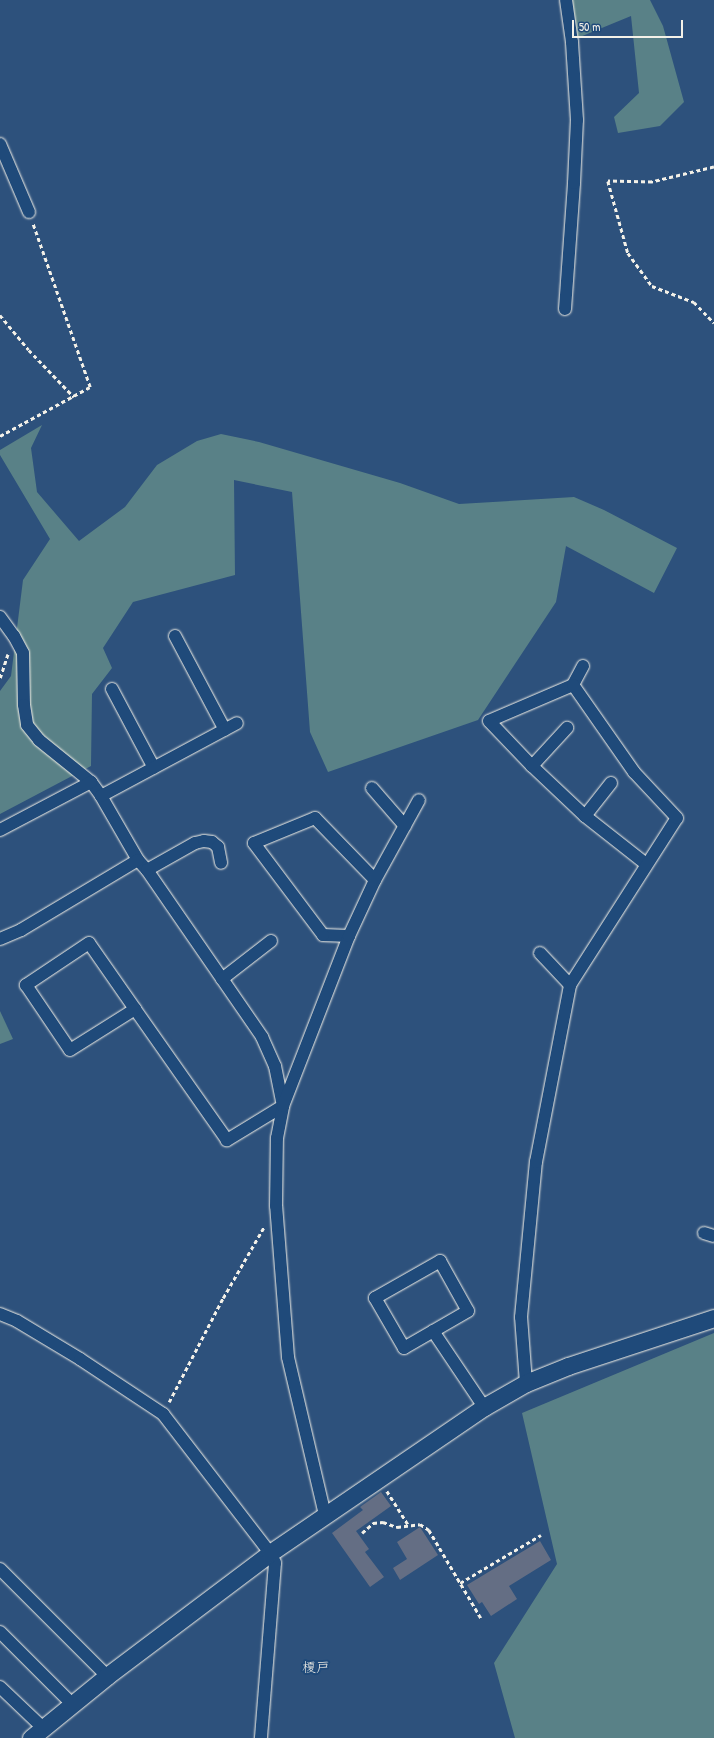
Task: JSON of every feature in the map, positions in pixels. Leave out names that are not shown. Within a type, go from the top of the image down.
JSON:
[{"type":"street","points":[[565,309],[577,120],[572,42],[566,0]]},
{"type":"street","points":[[0,144],[29,212]]},
{"type":"street","points":[[0,617],[14,636],[22,652],[24,705],[27,726],[39,740],[91,782],[101,796],[138,860],[147,870],[262,1037],[275,1066],[283,1106]]},
{"type":"street","points":[[175,636],[225,730]]},
{"type":"street","points":[[583,666],[573,685],[489,721],[532,766],[585,816],[646,864]]},
{"type":"street","points":[[526,1383],[521,1317],[536,1162],[570,984],[677,818],[634,772],[573,685]]},
{"type":"street","points":[[112,689],[154,768]]},
{"type":"street","points":[[101,796],[237,723]]},
{"type":"street","points":[[532,766],[567,728]]},
{"type":"street","points":[[0,830],[91,782]]},
{"type":"street","points":[[585,816],[612,783]]},
{"type":"street","points":[[372,788],[405,826]]},
{"type":"street","points":[[325,1515],[288,1357],[276,1206],[277,1138],[283,1106],[349,936],[375,880],[419,800]]},
{"type":"street","points":[[349,936],[323,935],[254,843],[315,818],[375,880]]},
{"type":"street","points":[[147,870],[196,843],[204,841],[212,842],[218,847],[221,863]]},
{"type":"street","points":[[0,939],[21,930],[138,860]]},
{"type":"street","points":[[222,979],[271,941]]},
{"type":"street","points":[[135,1009],[70,1050],[26,985],[89,943],[227,1140],[283,1106]]},
{"type":"street","points":[[540,953],[570,984]]},
{"type":"street","points":[[440,1261],[468,1311],[433,1331],[404,1348],[375,1298],[440,1261]]},
{"type":"street","points":[[0,1314],[18,1321],[74,1355],[163,1414],[270,1553],[275,1563],[261,1738]]},
{"type":"street","points":[[0,1687],[37,1733],[73,1706],[107,1676],[270,1553],[484,1407],[526,1383],[568,1366],[714,1318]]},
{"type":"street","points":[[433,1331],[484,1407]]},
{"type":"street","points":[[0,1569],[107,1676]]},
{"type":"street","points":[[0,1632],[73,1706]]},
{"type":"path","points":[[714,167],[652,182],[608,181],[628,253],[652,286],[694,302],[714,323]]},
{"type":"path","points":[[0,436],[74,397],[90,386],[29,212]]},
{"type":"path","points":[[0,315],[29,350],[74,397]]},
{"type":"path","points":[[0,678],[14,636]]},
{"type":"path","points":[[163,1414],[223,1298],[276,1206]]},
{"type":"path","points":[[379,1479],[409,1526]]},
{"type":"path","points":[[362,1533],[373,1523],[383,1522],[397,1527],[420,1524],[429,1530],[481,1618]]},
{"type":"path","points":[[460,1583],[541,1535]]},
{"type":"green space","points":[[570,0],[650,0],[663,26],[684,102],[660,126],[618,133],[614,117],[639,93],[631,16],[575,39]]},
{"type":"green space","points":[[42,425],[31,448],[37,492],[79,541],[125,507],[157,465],[197,441],[221,434],[259,442],[400,483],[459,504],[574,497],[604,510],[677,548],[654,593],[566,546],[556,602],[478,720],[328,772],[310,732],[292,492],[234,480],[235,575],[133,602],[103,648],[112,668],[92,694],[91,766],[0,814],[0,691],[11,676],[23,580],[50,539],[0,455],[0,450]]},
{"type":"green space","points":[[0,1011],[13,1039],[0,1044]]},
{"type":"green space","points":[[714,1333],[714,1738],[515,1738],[494,1663],[557,1564],[522,1413]]},
{"type":"building","points":[[381,1492],[391,1506],[356,1531],[369,1549],[365,1552],[384,1577],[370,1587],[332,1533],[363,1510],[360,1507]]},
{"type":"building","points":[[420,1527],[438,1555],[400,1580],[393,1568],[407,1559],[397,1542]]},
{"type":"building","points":[[540,1541],[551,1560],[509,1586],[517,1599],[491,1616],[482,1602],[479,1604],[467,1585]]},
{"type":"district","name":"榎戸","points":[[316,1667]]}]
